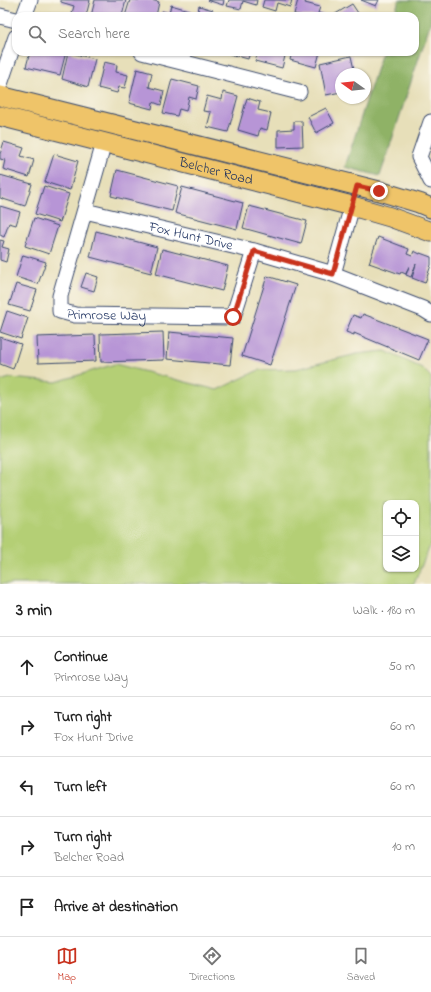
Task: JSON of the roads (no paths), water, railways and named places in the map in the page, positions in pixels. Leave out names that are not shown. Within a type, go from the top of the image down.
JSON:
[{"type":"main road","name":"Belcher Road","points":[[0,96],[357,186],[419,203],[431,208]]},
{"type":"main road","name":"Belcher Road","points":[[0,116],[352,206],[390,217],[431,232]]},
{"type":"main road","points":[[352,206],[357,186]]},
{"type":"street","points":[[26,12],[30,0]]},
{"type":"street","points":[[0,16],[12,19]]},
{"type":"street","points":[[0,84],[12,50]]},
{"type":"street","points":[[158,56],[299,92]]},
{"type":"street","points":[[431,122],[419,156],[431,181]]},
{"type":"street","name":"Primrose Way","points":[[104,143],[60,296],[60,311],[75,315],[233,317],[254,251]]},
{"type":"street","points":[[333,274],[352,206]]},
{"type":"street","name":"Fox Hunt Drive","points":[[85,211],[254,251],[333,274],[423,309],[431,314]]}]
